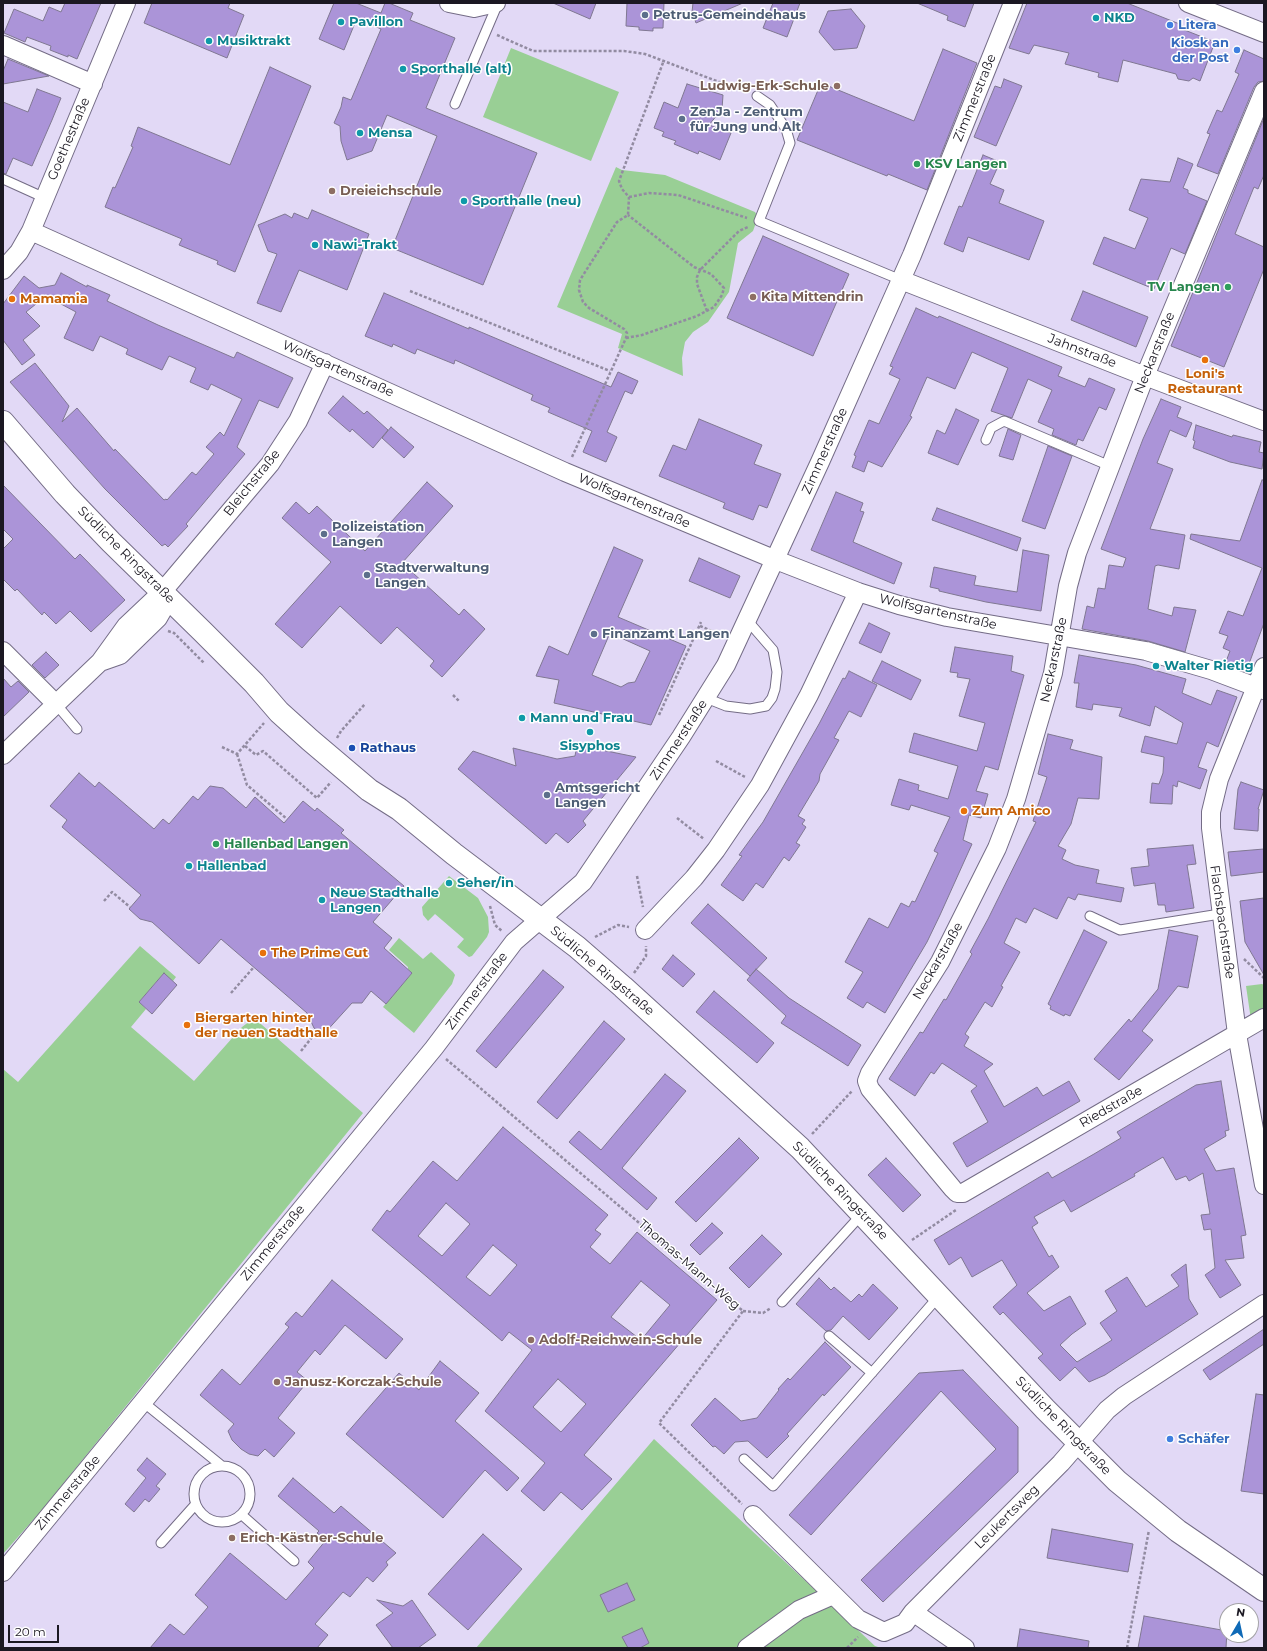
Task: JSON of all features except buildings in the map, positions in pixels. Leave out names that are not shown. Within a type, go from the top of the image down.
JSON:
[{"type":"main road","name":"Südliche Ringstraße","points":[[3,422],[65,494],[254,683],[279,712],[369,790],[399,809],[449,850],[577,947],[624,987],[800,1148],[1078,1443],[1117,1480],[1152,1511],[1202,1549],[1264,1590]]},
{"type":"main road","name":"Südliche Ringstraße","points":[[254,683],[333,745],[376,782],[399,809]]},
{"type":"street","name":"Goethestraße","points":[[3,270],[19,252],[31,231],[126,3]]},
{"type":"street","points":[[449,3],[474,8],[497,3]]},
{"type":"street","name":"Zimmerstraße","points":[[3,1572],[434,1048],[514,942],[583,882],[604,854],[706,698],[726,665],[776,560],[901,280],[1013,3]]},
{"type":"street","points":[[1188,3],[1264,34]]},
{"type":"street","points":[[3,46],[93,84]]},
{"type":"street","name":"Neckarstraße","points":[[867,1081],[870,1073],[940,962],[997,848],[1016,799],[1053,673],[1072,568],[1145,376],[1264,91]]},
{"type":"street","name":"Wolfsgartenstraße","points":[[31,231],[565,472],[776,560],[858,592],[899,605],[947,617],[1146,652],[1211,670],[1260,688]]},
{"type":"street","name":"Jahnstraße","points":[[901,280],[1145,376],[1264,420]]},
{"type":"street","name":"Bleichstraße","points":[[3,755],[100,662],[126,626],[165,595],[270,464],[298,421],[325,363]]},
{"type":"street","points":[[645,935],[716,850],[760,785],[809,695],[858,592]]},
{"type":"street","points":[[3,651],[56,704]]},
{"type":"street","name":"Flachsbachstraße","points":[[1264,667],[1260,688],[1219,779],[1212,812],[1212,852],[1236,1034],[1264,1185]]},
{"type":"street","name":"Riedstraße","points":[[958,1193],[963,1193],[1264,1018]]},
{"type":"street","points":[[867,1081],[870,1089],[958,1193]]},
{"type":"street","name":"Leukertsweg","points":[[834,1595],[858,1619],[884,1632],[905,1623],[913,1612],[1061,1463],[1107,1410],[1124,1396],[1264,1304]]},
{"type":"street","points":[[747,1648],[799,1610],[834,1595],[754,1515]]},
{"type":"street","points":[[913,1612],[965,1648]]},
{"type":"lane","points":[[455,104],[487,31],[497,3]]},
{"type":"lane","points":[[757,96],[770,105],[786,129],[790,143],[759,221],[901,280]]},
{"type":"lane","points":[[3,179],[45,198]]},
{"type":"lane","points":[[986,440],[991,428],[1004,421],[1110,466]]},
{"type":"lane","points":[[706,698],[726,706],[750,709],[766,706],[772,698],[777,677],[773,650],[747,620]]},
{"type":"lane","points":[[56,704],[77,729]]},
{"type":"lane","points":[[1090,916],[1120,930],[1220,914]]},
{"type":"lane","points":[[782,1302],[862,1214]]},
{"type":"lane","points":[[744,1459],[773,1486],[939,1296]]},
{"type":"lane","points":[[829,1336],[872,1373]]},
{"type":"lane","points":[[143,1402],[222,1466]]},
{"type":"lane","points":[[222,1466],[236,1470],[246,1480],[250,1488],[248,1507],[242,1515],[225,1523],[216,1522],[204,1516],[195,1505],[194,1491],[198,1478],[205,1471],[213,1467],[222,1466]]},
{"type":"lane","points":[[161,1543],[195,1505]]},
{"type":"lane","points":[[242,1515],[294,1561]]},
{"type":"path","points":[[487,31],[533,51],[624,51],[645,54],[757,96]]},
{"type":"path","points":[[628,215],[629,197],[622,189],[618,181],[664,60]]},
{"type":"path","points":[[629,197],[649,193],[678,195],[759,221]]},
{"type":"path","points":[[626,338],[642,335],[677,324],[707,311],[719,302],[724,288],[711,274],[700,270],[628,215]]},
{"type":"path","points":[[565,472],[627,333],[624,329],[589,308],[583,302],[579,290],[584,272],[617,222],[628,215]]},
{"type":"path","points":[[707,311],[697,284],[697,277],[700,270],[739,231],[759,221]]},
{"type":"path","points":[[410,292],[610,372]]},
{"type":"path","points":[[659,715],[701,622]]},
{"type":"path","points":[[700,626],[725,637]]},
{"type":"path","points":[[453,695],[459,701]]},
{"type":"path","points":[[333,745],[341,731],[365,704]]},
{"type":"path","points":[[237,754],[266,720]]},
{"type":"path","points":[[245,746],[256,754],[263,751],[317,798],[335,776]]},
{"type":"path","points":[[222,747],[237,754],[247,785],[287,819]]},
{"type":"path","points":[[716,761],[760,785]]},
{"type":"path","points":[[677,818],[716,850]]},
{"type":"path","points":[[104,901],[112,892],[130,907]]},
{"type":"path","points":[[577,947],[618,924],[645,935],[646,956],[624,987]]},
{"type":"path","points":[[231,993],[254,967]]},
{"type":"path","points":[[301,1051],[317,1031]]},
{"type":"path","name":"Thomas-Mann-Weg","points":[[434,1048],[743,1311],[659,1423],[754,1515]]},
{"type":"path","points":[[800,1148],[857,1086],[867,1081]]},
{"type":"path","points":[[896,1250],[958,1208],[958,1193]]},
{"type":"path","points":[[743,1311],[763,1313],[782,1302]]},
{"type":"path","points":[[1127,1648],[1152,1511]]},
{"type":"green space","points":[[511,48],[619,92],[591,161],[483,117]]},
{"type":"green space","points":[[616,167],[622,170],[665,175],[755,212],[758,217],[753,231],[738,243],[729,292],[708,322],[693,332],[685,342],[682,358],[683,376],[618,348],[622,334],[557,307]]},
{"type":"green space","points":[[449,876],[478,898],[488,917],[489,932],[487,937],[472,956],[469,957],[457,947],[464,939],[435,914],[428,921],[423,915],[422,907]]},
{"type":"green space","points":[[399,938],[423,959],[431,952],[455,975],[452,984],[414,1033],[383,1007],[412,973],[408,967],[389,950]]},
{"type":"green space","points":[[140,946],[176,977],[173,981],[163,974],[139,1002],[146,1009],[131,1027],[194,1081],[242,1027],[254,1018],[363,1113],[41,1511],[3,1554],[3,1069],[18,1082]]},
{"type":"green space","points":[[1264,985],[1264,1014],[1251,1020],[1246,986]]},
{"type":"green space","points":[[654,1439],[875,1646],[881,1648],[476,1648]]},
{"type":"place","name":"Petrus-Gemeindehaus","points":[[645,15]]},
{"type":"place","name":"NKD","points":[[1096,18]]},
{"type":"place","name":"Pavillon","points":[[341,22]]},
{"type":"place","name":"Litera","points":[[1170,25]]},
{"type":"place","name":"Musiktrakt","points":[[209,41]]},
{"type":"place","name":"Kiosk an der Post","points":[[1237,50]]},
{"type":"place","name":"Sporthalle (alt)","points":[[403,69]]},
{"type":"place","name":"Ludwig-Erk-Schule","points":[[837,86]]},
{"type":"place","name":"ZenJa - Zentrum für Jung und Alt","points":[[682,119]]},
{"type":"place","name":"Mensa","points":[[360,133]]},
{"type":"place","name":"KSV Langen","points":[[917,164]]},
{"type":"place","name":"Dreieichschule","points":[[332,191]]},
{"type":"place","name":"Sporthalle (neu)","points":[[464,201]]},
{"type":"place","name":"Nawi-Trakt","points":[[315,245]]},
{"type":"place","name":"TV Langen","points":[[1228,287]]},
{"type":"place","name":"Kita Mittendrin","points":[[753,297]]},
{"type":"place","name":"Mamamia","points":[[12,299]]},
{"type":"place","name":"Loni's Restaurant","points":[[1205,360]]},
{"type":"place","name":"Polizeistation Langen","points":[[324,534]]},
{"type":"place","name":"Stadtverwaltung Langen","points":[[367,575]]},
{"type":"place","name":"Finanzamt Langen","points":[[594,634]]},
{"type":"place","name":"Walter Rietig","points":[[1156,666]]},
{"type":"place","name":"Mann und Frau","points":[[522,718]]},
{"type":"place","name":"Sisyphos","points":[[590,732]]},
{"type":"place","name":"Rathaus","points":[[352,748]]},
{"type":"place","name":"Amtsgericht Langen","points":[[547,795]]},
{"type":"place","name":"Zum Amico","points":[[964,811]]},
{"type":"place","name":"Hallenbad Langen","points":[[216,844]]},
{"type":"place","name":"Hallenbad","points":[[189,866]]},
{"type":"place","name":"Seher/in","points":[[449,883]]},
{"type":"place","name":"Neue Stadthalle Langen","points":[[322,900]]},
{"type":"place","name":"The Prime Cut","points":[[263,953]]},
{"type":"place","name":"Biergarten hinter der neuen Stadthalle","points":[[187,1025]]},
{"type":"place","name":"Adolf-Reichwein-Schule","points":[[531,1340]]},
{"type":"place","name":"Janusz-Korczak-Schule","points":[[277,1382]]},
{"type":"place","name":"Schäfer","points":[[1170,1439]]},
{"type":"place","name":"Erich-Kästner-Schule","points":[[232,1538]]}]
